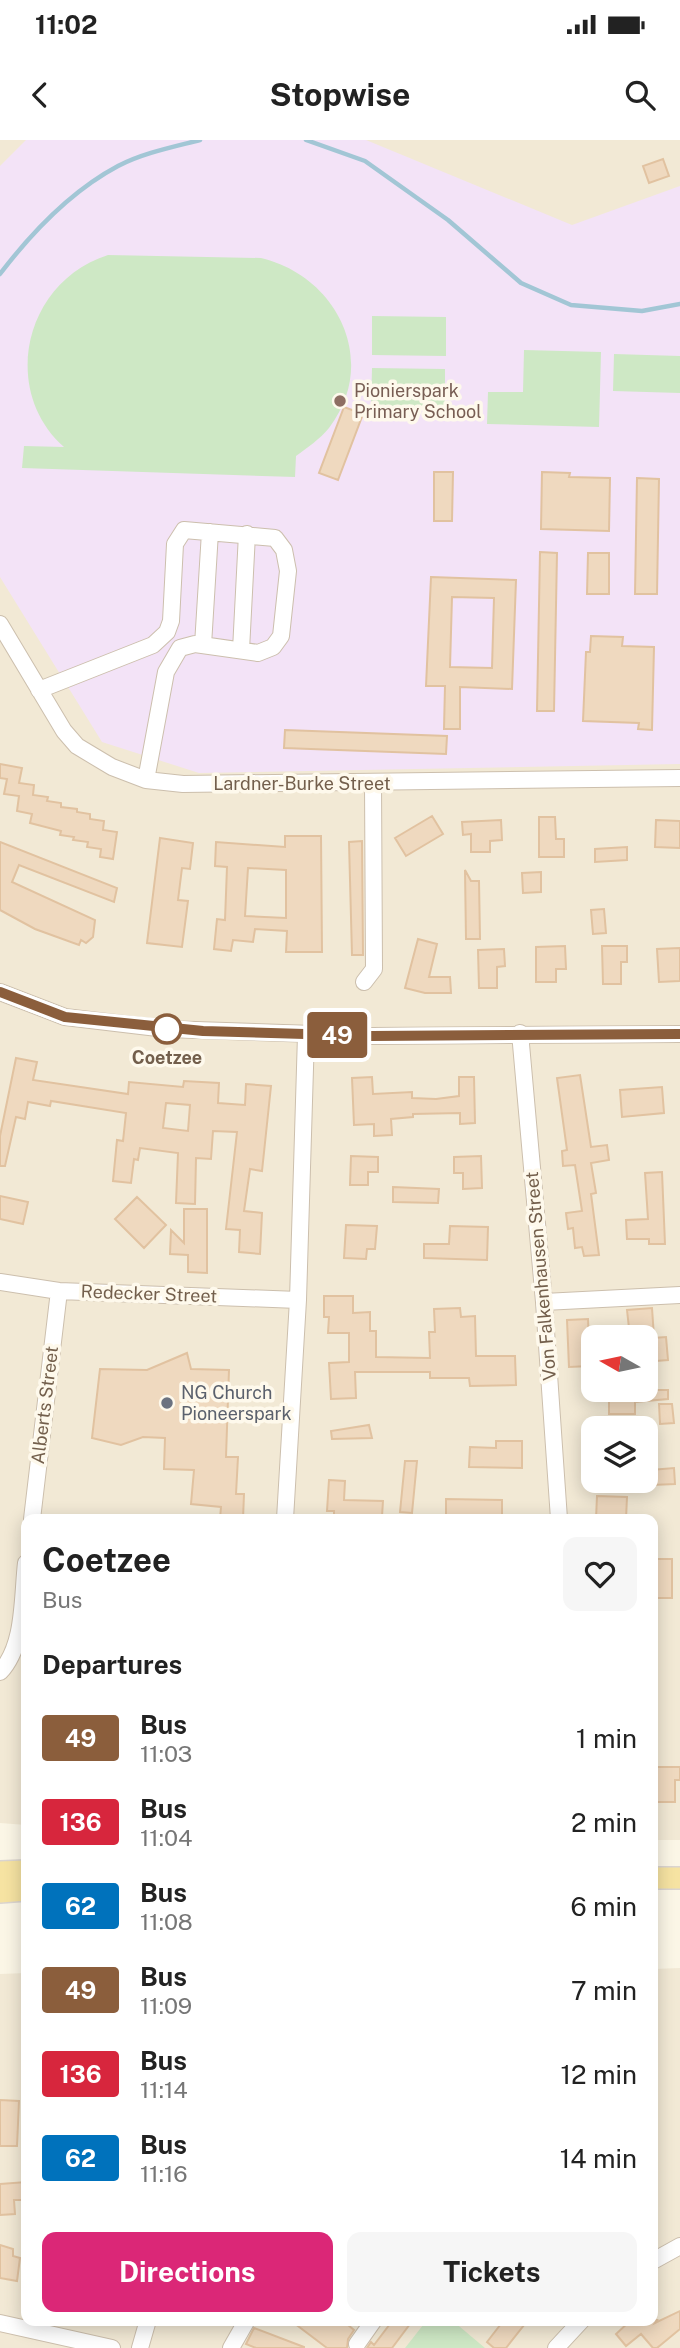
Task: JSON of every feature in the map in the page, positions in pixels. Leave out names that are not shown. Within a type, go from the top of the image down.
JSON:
[{"type":"main road","points":[[7,1888],[21,1875]]},
{"type":"main road","points":[[658,1878],[680,1878]]},
{"type":"street","points":[[39,690],[152,645],[167,632],[171,621],[178,536],[184,530],[275,538],[284,550],[288,570],[281,636],[273,646],[258,653],[203,645],[180,649],[166,672],[146,780]]},
{"type":"street","points":[[203,645],[210,532]]},
{"type":"street","points":[[241,650],[247,534]]},
{"type":"street","name":"Lardner-Burke Street","points":[[0,624],[39,690],[77,746],[112,767],[146,780],[183,784],[680,778]]},
{"type":"street","points":[[364,982],[374,969],[373,783]]},
{"type":"street","points":[[0,992],[65,1017],[166,1029],[306,1035],[680,1034]]},
{"type":"street","name":"Von Falkenhausen Street","points":[[520,1033],[544,1302],[559,1514]]},
{"type":"street","points":[[285,1514],[298,1300],[306,1035]]},
{"type":"street","name":"Redecker Street","points":[[0,1282],[59,1291],[298,1300]]},
{"type":"street","name":"Alberts Street","points":[[33,1514],[59,1291]]},
{"type":"street","points":[[544,1302],[680,1295]]},
{"type":"street","points":[[0,1672],[8,1663],[16,1645],[21,1604]]},
{"type":"street","points":[[658,2258],[680,2246]]},
{"type":"street","points":[[0,2323],[112,2348]]},
{"type":"street","points":[[140,2348],[146,2326]]},
{"type":"street","points":[[231,2348],[244,2326]]},
{"type":"street","points":[[357,2344],[370,2326]]},
{"type":"street","points":[[556,2348],[576,2326]]},
{"type":"shaded area","points":[[0,140],[680,140],[680,1840],[658,1840],[658,1514],[21,1514],[21,1825],[0,1823]]},
{"type":"shaded area","name":"Pionierspark Primary School","points":[[26,140],[366,140],[572,225],[680,186],[680,764],[199,773],[102,742],[0,577],[0,166]]},
{"type":"shaded area","points":[[680,1968],[680,2348],[0,2348],[0,1974],[21,1973],[21,2326],[658,2326],[658,1969]]},
{"type":"green space","points":[[108,255],[261,258],[288,268],[311,283],[329,302],[343,325],[350,350],[351,376],[344,402],[329,428],[296,456],[295,477],[22,468],[24,446],[64,447],[44,423],[32,397],[28,368],[30,340],[40,313],[57,288],[79,269]]},
{"type":"green space","points":[[372,316],[446,317],[446,356],[372,355]]},
{"type":"green space","points":[[524,350],[601,352],[599,427],[487,424],[488,392],[523,392]]},
{"type":"green space","points":[[614,354],[680,356],[680,393],[613,391]]},
{"type":"green space","points":[[372,368],[445,369],[445,408],[371,407]]},
{"type":"green space","points":[[422,2326],[459,2326],[485,2348],[405,2348]]},
{"type":"building","points":[[663,159],[669,176],[649,183],[643,166]]},
{"type":"building","points":[[344,407],[363,414],[338,480],[319,473]]},
{"type":"building","points":[[434,472],[453,472],[452,521],[434,521]]},
{"type":"building","points":[[542,472],[570,473],[569,477],[610,478],[609,531],[541,529]]},
{"type":"building","points":[[637,478],[659,479],[657,594],[635,594]]},
{"type":"building","points":[[540,552],[557,553],[554,711],[537,711]]},
{"type":"building","points":[[588,553],[609,553],[609,594],[587,594]]},
{"type":"building","points":[[431,577],[516,580],[512,689],[460,687],[460,729],[444,729],[445,686],[426,686]],"holes":[[[452,597],[494,598],[492,668],[450,667]]]},
{"type":"building","points":[[591,636],[623,637],[622,646],[654,647],[652,730],[638,729],[639,723],[583,721],[586,652],[590,652]]},
{"type":"building","points":[[285,730],[447,736],[446,754],[284,748]]},
{"type":"building","points":[[0,764],[22,768],[19,783],[34,785],[33,795],[48,797],[47,801],[61,803],[61,807],[77,809],[77,812],[90,814],[90,819],[104,821],[103,830],[117,832],[113,859],[100,857],[101,849],[87,847],[88,842],[73,840],[74,837],[60,835],[61,831],[30,823],[32,814],[17,811],[19,796],[4,794],[7,779],[0,778]]},
{"type":"building","points":[[432,816],[443,834],[406,856],[395,838]]},
{"type":"building","points":[[539,817],[555,817],[556,839],[564,839],[564,857],[539,857]]},
{"type":"building","points":[[501,820],[502,840],[490,841],[490,852],[471,852],[471,834],[463,835],[462,822]]},
{"type":"building","points":[[656,820],[680,821],[680,848],[655,847]]},
{"type":"building","points":[[285,836],[321,836],[322,952],[286,952],[287,931],[255,929],[253,942],[233,940],[231,951],[214,949],[217,919],[225,920],[227,867],[215,866],[216,842],[285,847]],"holes":[[[248,868],[286,870],[286,918],[245,916]]]},
{"type":"building","points":[[160,838],[193,843],[190,869],[182,868],[178,900],[188,901],[182,947],[147,943]]},
{"type":"building","points":[[362,841],[363,955],[352,955],[349,842]]},
{"type":"building","points":[[0,842],[117,888],[114,902],[19,865],[12,882],[95,920],[93,937],[86,943],[81,940],[79,945],[35,929],[0,910]]},
{"type":"building","points":[[627,847],[627,860],[595,862],[595,849]]},
{"type":"building","points":[[465,870],[471,881],[479,881],[480,939],[466,939]]},
{"type":"building","points":[[541,872],[541,892],[523,893],[522,873]]},
{"type":"building","points":[[604,909],[606,933],[593,934],[591,910]]},
{"type":"building","points":[[418,939],[437,944],[429,977],[450,977],[451,993],[425,993],[405,988]]},
{"type":"building","points":[[565,946],[566,969],[556,969],[556,982],[536,982],[536,947]]},
{"type":"building","points":[[602,946],[627,946],[627,962],[621,962],[621,984],[603,984]]},
{"type":"building","points":[[680,948],[680,981],[659,982],[657,949]]},
{"type":"building","points":[[504,949],[505,966],[497,967],[497,988],[479,988],[478,950]]},
{"type":"building","points":[[16,1058],[37,1062],[33,1080],[128,1094],[129,1082],[183,1087],[184,1081],[219,1083],[218,1103],[245,1105],[246,1084],[271,1086],[262,1171],[250,1169],[244,1211],[262,1213],[260,1254],[239,1252],[240,1230],[226,1229],[237,1132],[213,1131],[211,1159],[196,1158],[195,1204],[176,1203],[178,1153],[140,1148],[138,1160],[134,1159],[131,1183],[113,1181],[117,1140],[123,1141],[126,1113],[51,1101],[50,1106],[28,1102],[25,1119],[16,1117],[5,1166],[0,1166],[0,1136]],"holes":[[[166,1103],[190,1105],[188,1131],[163,1128]]]},
{"type":"building","points":[[580,1075],[591,1147],[607,1145],[609,1160],[591,1163],[596,1193],[591,1194],[599,1255],[584,1256],[582,1247],[575,1248],[573,1228],[568,1229],[566,1213],[582,1211],[575,1165],[563,1166],[562,1151],[567,1150],[557,1078]]},
{"type":"building","points":[[372,1077],[373,1094],[412,1092],[412,1098],[436,1099],[459,1096],[459,1077],[474,1077],[475,1123],[460,1124],[460,1113],[413,1114],[413,1117],[391,1119],[392,1135],[374,1136],[374,1124],[354,1125],[352,1078]]},
{"type":"building","points":[[662,1087],[664,1113],[622,1117],[620,1090]]},
{"type":"building","points":[[351,1156],[378,1157],[378,1172],[368,1172],[368,1185],[350,1185]]},
{"type":"building","points":[[481,1156],[482,1188],[463,1189],[463,1173],[454,1173],[454,1157]]},
{"type":"building","points":[[662,1172],[665,1244],[649,1244],[649,1239],[627,1239],[626,1220],[648,1219],[645,1173]]},
{"type":"building","points":[[393,1187],[439,1189],[438,1203],[393,1202]]},
{"type":"building","points":[[0,1196],[28,1202],[23,1224],[0,1219]]},
{"type":"building","points":[[137,1197],[166,1225],[144,1248],[115,1219]]},
{"type":"building","points":[[184,1209],[207,1209],[207,1273],[188,1272],[188,1255],[170,1254],[171,1230],[184,1243]]},
{"type":"building","points":[[346,1225],[377,1226],[375,1249],[367,1249],[366,1259],[344,1258]]},
{"type":"building","points":[[450,1226],[488,1227],[487,1260],[424,1258],[424,1244],[449,1244]]},
{"type":"building","points":[[324,1296],[353,1296],[353,1313],[370,1312],[370,1331],[376,1331],[376,1357],[430,1358],[429,1332],[435,1332],[434,1309],[460,1308],[461,1317],[475,1316],[476,1356],[515,1356],[516,1385],[470,1386],[469,1378],[430,1378],[430,1372],[355,1372],[356,1398],[331,1399],[329,1363],[349,1362],[349,1333],[328,1333],[329,1317],[324,1317]]},
{"type":"building","points":[[652,1308],[653,1325],[629,1325],[627,1310]]},
{"type":"building","points":[[588,1319],[588,1325],[581,1325],[581,1366],[569,1367],[567,1320]]},
{"type":"building","points":[[666,1337],[668,1360],[658,1361],[658,1338]]},
{"type":"building","points":[[187,1353],[191,1369],[229,1370],[226,1457],[238,1457],[236,1494],[244,1494],[243,1514],[220,1514],[221,1507],[191,1504],[194,1470],[164,1469],[165,1438],[143,1437],[121,1445],[92,1438],[100,1369],[147,1370]]},
{"type":"building","points":[[658,1390],[668,1390],[668,1399],[658,1400]]},
{"type":"building","points":[[609,1402],[635,1402],[635,1414],[609,1414]]},
{"type":"building","points":[[659,1404],[672,1404],[674,1423],[660,1424]]},
{"type":"building","points":[[369,1425],[372,1438],[332,1439],[331,1431]]},
{"type":"building","points":[[496,1441],[522,1441],[522,1468],[469,1467],[470,1447],[496,1448]]},
{"type":"building","points":[[405,1461],[417,1461],[412,1513],[400,1512]]},
{"type":"building","points":[[674,1468],[675,1484],[658,1485],[658,1469]]},
{"type":"building","points":[[329,1480],[345,1481],[344,1500],[383,1501],[382,1514],[334,1514],[334,1511],[327,1511]]},
{"type":"building","points":[[597,1496],[627,1497],[626,1514],[596,1514]]},
{"type":"building","points":[[446,1499],[502,1500],[502,1514],[446,1514]]},
{"type":"building","points":[[658,1559],[672,1559],[672,1598],[658,1598]]},
{"type":"building","points":[[658,1767],[680,1767],[680,1780],[675,1780],[675,1802],[658,1802]]},
{"type":"building","points":[[0,2100],[19,2101],[17,2146],[0,2146]]},
{"type":"building","points":[[21,2182],[21,2200],[14,2200],[15,2214],[0,2215],[0,2184]]},
{"type":"building","points":[[0,2245],[13,2249],[13,2256],[20,2258],[17,2281],[0,2278]]},
{"type":"building","points":[[680,2311],[680,2329],[657,2348],[653,2348],[641,2334],[626,2346],[616,2334],[625,2326],[658,2326],[658,2322]]},
{"type":"building","points":[[298,2326],[349,2326],[354,2330],[348,2339],[347,2348],[327,2348]]},
{"type":"building","points":[[388,2326],[408,2326],[392,2348],[367,2348],[371,2342],[374,2345]]},
{"type":"building","points":[[499,2326],[523,2326],[506,2348],[494,2348],[487,2342]]},
{"type":"building","points":[[254,2328],[304,2348],[256,2348],[246,2344]]},
{"type":"waterway","points":[[0,274],[53,214],[101,176],[138,157],[200,140]]},
{"type":"waterway","points":[[306,140],[365,161],[448,220],[521,283],[571,305],[642,311],[680,304]]},
{"type":"bus line","name":"49","points":[[0,992],[65,1017],[166,1029],[372,1036],[680,1034]]},
{"type":"place","name":"Pionierspark Primary School","points":[[340,401]]},
{"type":"place","name":"Coetzee","points":[[167,1029]]},
{"type":"place","name":"NG Church Pioneerspark","points":[[167,1403]]}]
